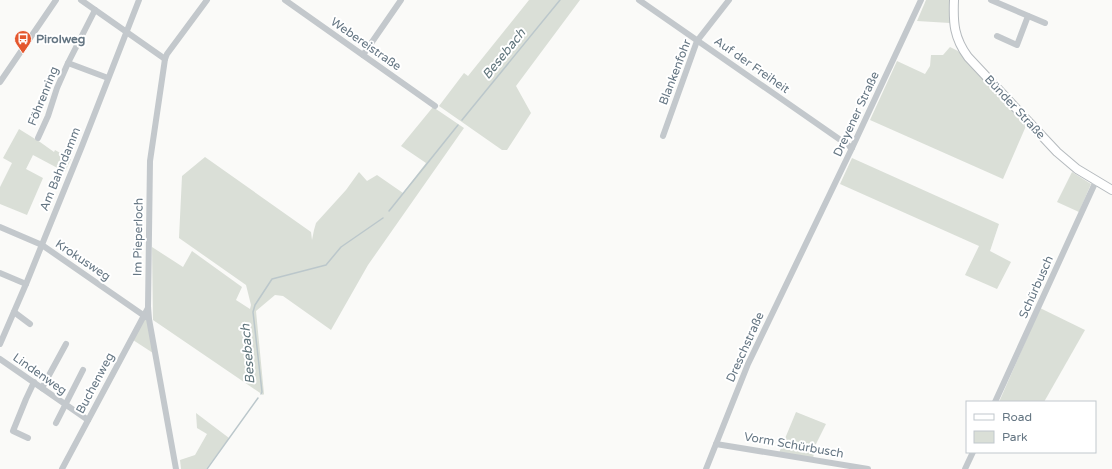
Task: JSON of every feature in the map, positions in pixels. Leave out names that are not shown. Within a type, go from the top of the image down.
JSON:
[{"type":"main road","name":"Bünder Straße","points":[[954,0],[953,15],[956,36],[966,54],[1057,152],[1077,169],[1112,190]]},
{"type":"street","points":[[0,82],[56,0]]},
{"type":"street","points":[[81,0],[165,59]]},
{"type":"street","name":"Am Bahndamm","points":[[0,344],[42,245],[139,0]]},
{"type":"street","name":"Im Pieperloch","points":[[148,307],[150,161],[165,59],[167,54],[206,0]]},
{"type":"street","name":"Webereistraße","points":[[285,0],[435,106]]},
{"type":"street","points":[[363,55],[401,0]]},
{"type":"street","name":"Auf der Freiheit","points":[[639,0],[852,148]]},
{"type":"street","name":"Blankenfohr","points":[[662,136],[697,41],[729,0]]},
{"type":"street","name":"Dreyener Straße","points":[[810,237],[921,0]]},
{"type":"street","points":[[991,0],[1045,23]]},
{"type":"street","name":"Föhrenring","points":[[38,138],[68,63],[95,10]]},
{"type":"street","points":[[997,36],[1017,45],[1028,16]]},
{"type":"street","name":"Föhrenring","points":[[68,63],[108,78]]},
{"type":"street","name":"Schürbusch","points":[[995,401],[1096,181]]},
{"type":"street","name":"Krokusweg","points":[[0,227],[42,245],[147,317]]},
{"type":"street","name":"Dreschstraße","points":[[706,469],[748,364],[810,237]]},
{"type":"street","points":[[0,273],[26,284]]},
{"type":"street","name":"Buchenweg","points":[[62,469],[88,420],[147,317],[148,307]]},
{"type":"street","points":[[14,312],[30,324]]},
{"type":"street","points":[[147,317],[176,469]]},
{"type":"street","points":[[42,388],[66,344]]},
{"type":"street","name":"Lindenweg","points":[[0,359],[88,420]]},
{"type":"street","points":[[56,423],[83,370]]},
{"type":"street","points":[[28,438],[13,431],[34,382]]},
{"type":"street","name":"Vorm Schürbusch","points":[[716,444],[868,469]]},
{"type":"street","points":[[965,469],[973,453]]},
{"type":"green space","points":[[529,0],[580,0],[516,86],[531,113],[507,150],[502,150],[439,106],[464,73],[468,76]]},
{"type":"green space","points":[[926,0],[950,0],[950,23],[917,21]]},
{"type":"green space","points":[[950,47],[958,51],[1026,126],[1003,179],[870,120],[897,61],[925,74],[930,66],[931,55],[943,55]]},
{"type":"green space","points":[[433,107],[464,128],[368,265],[331,330],[283,296],[275,295],[256,311],[263,395],[153,320],[152,247],[183,267],[192,251],[242,287],[236,300],[250,309],[251,305],[246,285],[179,238],[182,176],[205,157],[311,232],[312,240],[316,223],[346,190],[359,172],[367,181],[377,175],[403,193],[426,163],[401,146]]},
{"type":"green space","points":[[19,129],[54,152],[55,150],[71,159],[65,172],[33,155],[26,169],[43,178],[27,215],[0,204],[0,187],[12,163],[3,158]]},
{"type":"green space","points":[[852,158],[999,224],[990,251],[1011,262],[997,289],[965,275],[979,246],[840,184]]},
{"type":"green space","points":[[1072,172],[1091,184],[1079,212],[1057,202]]},
{"type":"green space","points":[[1040,308],[1085,330],[1045,401],[999,401]]},
{"type":"green space","points":[[144,320],[147,320],[153,353],[133,340]]},
{"type":"green space","points":[[796,412],[826,424],[816,444],[813,458],[779,453]]},
{"type":"green space","points":[[196,413],[229,438],[206,469],[181,469],[180,460],[195,455],[207,434],[197,428]]},
{"type":"waterway","name":"Besebach","points":[[462,120],[560,0]]},
{"type":"waterway","name":"Besebach","points":[[389,211],[458,125]]},
{"type":"waterway","name":"Besebach","points":[[261,394],[253,312],[255,305],[272,279],[326,265],[341,247],[383,218]]},
{"type":"waterway","name":"Besebach","points":[[207,469],[258,398]]},
{"type":"place","name":"Pirolweg","points":[[23,54]]}]
